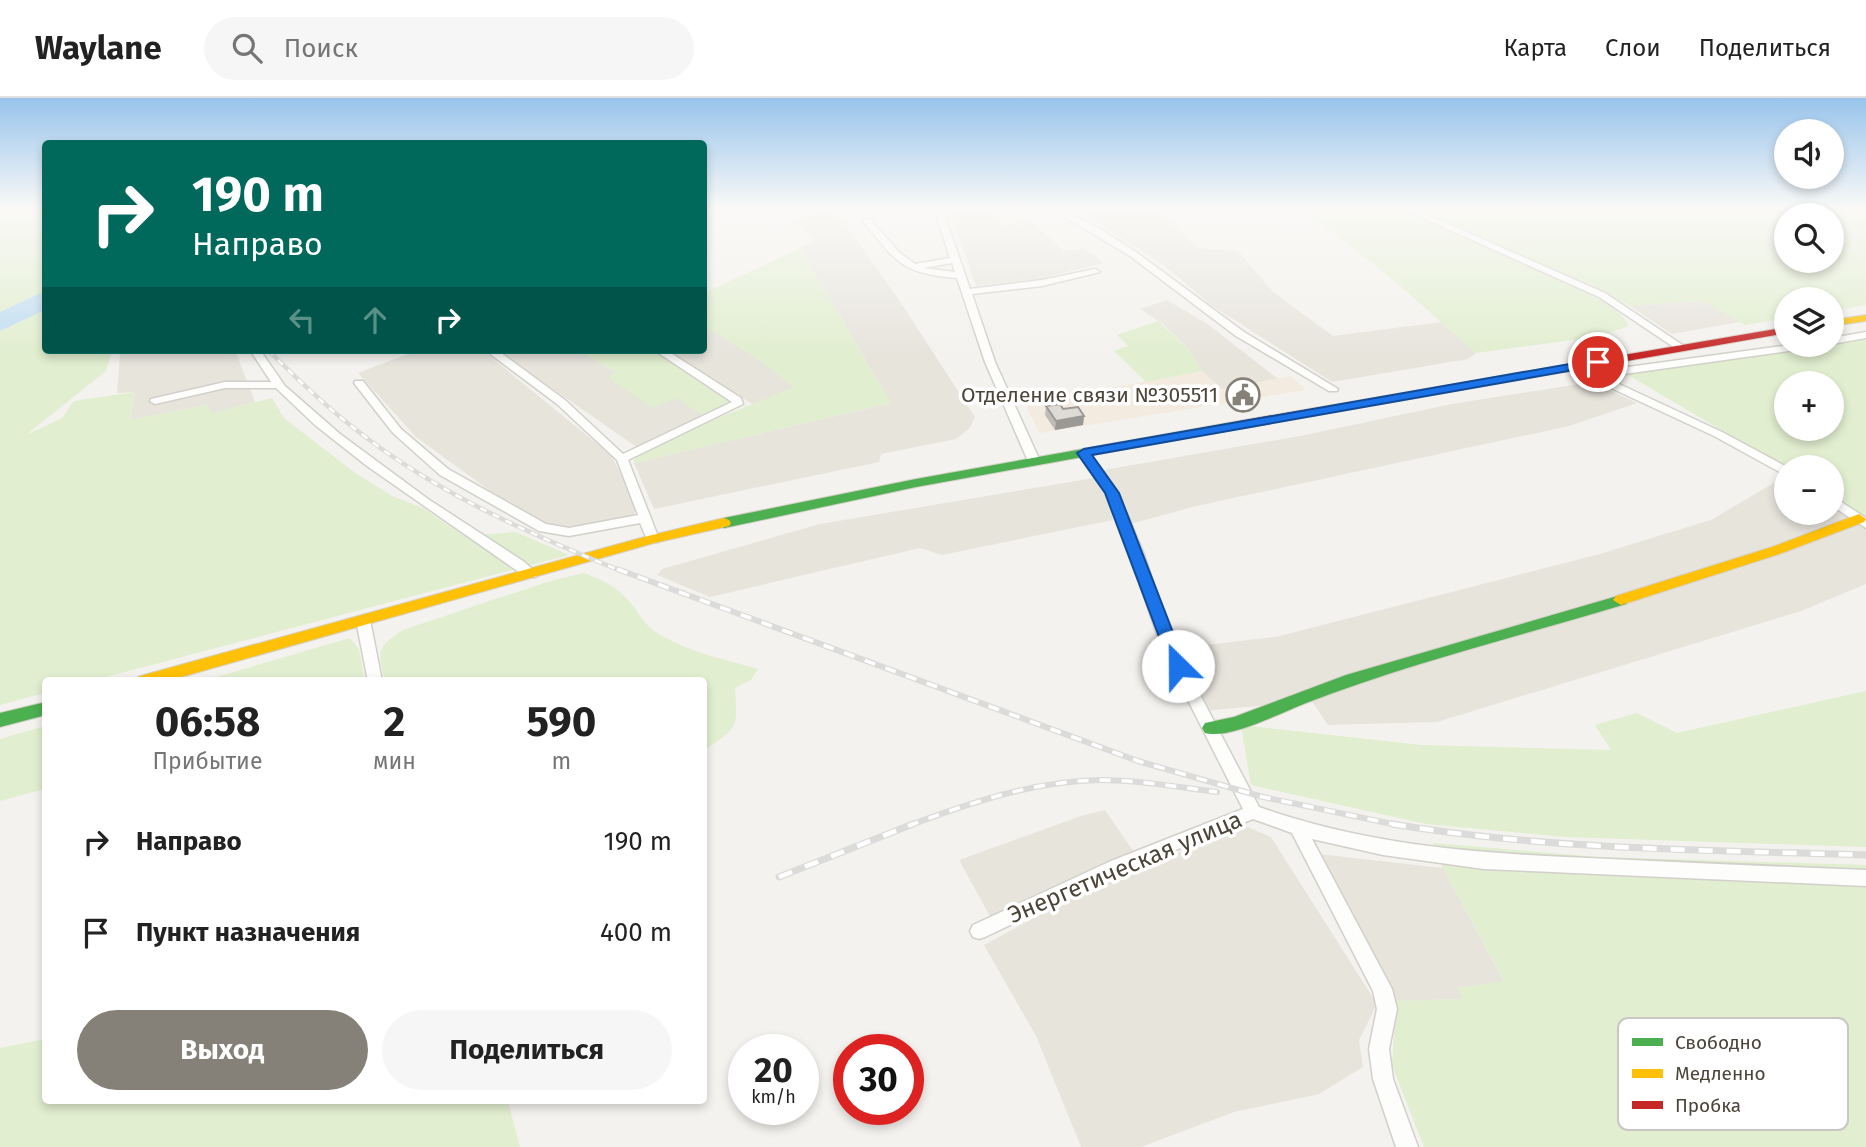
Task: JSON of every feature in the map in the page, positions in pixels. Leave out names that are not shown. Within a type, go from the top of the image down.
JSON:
[{"type":"main road","points":[[1844,321],[1866,318]]},
{"type":"main road","points":[[158,677],[653,539],[885,488],[1600,368],[1682,348],[1774,332]]},
{"type":"main road","points":[[1211,728],[1236,723],[1346,681],[1685,580],[1862,521]]},
{"type":"main road","points":[[0,720],[42,709]]},
{"type":"street","points":[[896,257],[909,267],[922,272],[960,275]]},
{"type":"street","points":[[954,257],[990,362],[1034,461]]},
{"type":"street","points":[[1137,257],[1240,334],[1333,389]]},
{"type":"street","points":[[1516,257],[1602,295],[1682,348]]},
{"type":"street","points":[[909,267],[955,260]]},
{"type":"street","points":[[965,292],[1042,283],[1095,272]]},
{"type":"street","points":[[1844,339],[1866,335]]},
{"type":"street","points":[[1600,368],[1774,349]]},
{"type":"street","points":[[258,354],[280,385],[369,461],[424,502],[531,574]]},
{"type":"street","points":[[495,354],[561,402],[622,459],[653,539]]},
{"type":"street","points":[[622,459],[737,404],[737,400],[665,354]]},
{"type":"street","points":[[1600,368],[1615,386],[1718,434],[1774,465]]},
{"type":"street","points":[[359,383],[397,431],[444,471],[543,528],[569,532],[644,518]]},
{"type":"street","points":[[155,401],[225,385],[280,385]]},
{"type":"street","name":"Энергетическая улица","points":[[979,931],[1117,866],[1252,812],[1169,649],[1136,552],[1112,493],[1084,453]]},
{"type":"street","points":[[1844,508],[1862,521]]},
{"type":"street","points":[[363,620],[374,677]]},
{"type":"street","points":[[1252,812],[1298,828],[1383,848],[1484,861],[1866,878]]},
{"type":"street","points":[[1298,828],[1382,989],[1387,1009],[1379,1049],[1383,1079],[1407,1147]]},
{"type":"shaded area","points":[[805,257],[868,257],[975,417],[970,428],[956,439],[881,454],[879,462],[654,509],[634,463],[891,403]]},
{"type":"shaded area","points":[[966,257],[1095,257],[1104,263],[1038,279],[976,286]]},
{"type":"shaded area","points":[[1151,257],[1243,257],[1273,292],[1333,336],[1441,322],[1476,353],[1468,359],[1332,382],[1211,305]]},
{"type":"shaded area","points":[[1167,300],[1209,325],[1278,379],[1222,389],[1202,371],[1190,350],[1163,324],[1140,309]]},
{"type":"shaded area","points":[[1703,301],[1740,322],[1672,334],[1630,306]]},
{"type":"shaded area","points":[[707,328],[749,353],[795,387],[754,405],[672,354],[707,354]]},
{"type":"shaded area","points":[[120,354],[237,354],[255,402],[211,414],[207,405],[130,420],[135,392],[117,393]]},
{"type":"shaded area","points":[[408,354],[487,354],[611,455],[637,505],[633,516],[593,526],[565,528],[544,524],[508,504],[416,437],[358,373]]},
{"type":"shaded area","points":[[503,354],[586,354],[616,373],[610,377],[677,397],[706,418],[638,448]]},
{"type":"shaded area","points":[[1202,371],[1222,389],[1291,376],[1306,390],[1040,433],[1027,408],[1032,402]]},
{"type":"shaded area","points":[[1592,382],[1637,403],[1569,426],[1196,506],[1127,525],[1098,471],[1300,436],[1452,404]]},
{"type":"shaded area","points":[[1094,478],[1108,500],[1113,520],[942,555],[920,548],[710,597],[657,575],[662,569],[820,524]]},
{"type":"shaded area","points":[[1774,483],[1774,525],[1844,525],[1844,510],[1866,526],[1866,584],[1801,611],[1437,722],[1328,725],[1312,701],[1203,711],[1171,649],[1275,637],[1596,555],[1711,520]]},
{"type":"shaded area","points":[[1105,810],[1134,852],[992,920],[959,860]]},
{"type":"shaded area","points":[[1243,825],[1271,837],[1377,1004],[1359,1040],[1363,1067],[1319,1094],[1234,1112],[1141,1147],[1081,1147],[1036,1036],[984,945],[1065,901]]},
{"type":"shaded area","points":[[1318,854],[1443,868],[1504,982],[1459,988],[1462,999],[1396,1001]]},
{"type":"green space","points":[[0,257],[42,257],[42,292],[0,312]]},
{"type":"green space","points":[[781,257],[805,257],[891,403],[634,463],[634,456],[648,447],[794,387],[749,353],[707,328],[707,292]]},
{"type":"green space","points":[[1364,257],[1508,257],[1598,299],[1620,314],[1629,326],[1596,337],[1476,353]]},
{"type":"green space","points":[[1526,257],[1774,257],[1774,273],[1844,273],[1844,257],[1866,257],[1866,305],[1844,309],[1844,287],[1774,287],[1774,320],[1745,325],[1703,301],[1630,306],[1600,289]]},
{"type":"green space","points":[[42,311],[42,354],[111,354],[106,371],[26,435],[62,418],[74,401],[135,392],[130,420],[208,405],[212,413],[272,398],[284,418],[354,472],[392,496],[423,508],[464,536],[516,532],[569,555],[106,677],[42,677],[42,694],[0,705],[0,331]]},
{"type":"green space","points":[[1158,321],[1190,350],[1202,371],[1146,382],[1114,351],[1128,346],[1117,335]]},
{"type":"green space","points":[[1866,331],[1866,518],[1844,504],[1844,455],[1774,455],[1774,461],[1618,369],[1774,346],[1774,357],[1844,357],[1844,334]]},
{"type":"green space","points":[[586,354],[659,354],[734,403],[706,418],[677,398],[652,408],[609,378],[615,372]]},
{"type":"green space","points":[[584,573],[603,581],[619,591],[649,627],[665,638],[704,654],[758,669],[751,680],[735,688],[736,711],[730,731],[707,748],[707,677],[384,677],[381,650],[403,630],[550,581]]},
{"type":"green space","points":[[350,638],[359,649],[364,677],[217,677]]},
{"type":"green space","points":[[1866,691],[1866,847],[1565,837],[1426,824],[1251,785],[1241,725],[1422,745],[1611,750],[1595,725],[1637,713],[1677,733]]},
{"type":"green space","points":[[42,727],[42,790],[0,801],[0,739]]},
{"type":"green space","points":[[1433,843],[1599,857],[1866,865],[1866,1147],[1424,1147],[1392,1065],[1396,1001],[1462,999],[1458,988],[1504,981],[1443,868]]},
{"type":"green space","points":[[42,1040],[42,1104],[509,1104],[520,1147],[0,1147],[0,1048]]},
{"type":"water","points":[[42,292],[42,311],[0,331],[0,312]]},
{"type":"building","points":[[1060,404],[1063,409],[1078,407],[1084,416],[1056,421],[1046,406]]},
{"type":"railway","points":[[272,354],[347,422],[420,474],[519,527],[621,571]]},
{"type":"railway","points":[[617,569],[1138,761],[1263,797],[1394,824]]},
{"type":"railway","points":[[908,826],[1002,795],[1075,781],[1129,781],[1217,792]]},
{"type":"railway","points":[[779,877],[913,824]]},
{"type":"railway","points":[[1394,824],[1451,833],[1569,844],[1866,855]]},
{"type":"railway","points":[[1394,824],[1402,826]]},
{"type":"traffic: fast","points":[[724,523],[916,483],[1239,425]]},
{"type":"traffic: fast","points":[[1211,728],[1236,723],[1346,681],[1621,600]]},
{"type":"traffic: fast","points":[[0,720],[42,709]]},
{"type":"traffic: slow","points":[[1844,321],[1866,318]]},
{"type":"traffic: slow","points":[[1621,600],[1777,550],[1859,519]]},
{"type":"traffic: slow","points":[[158,677],[653,539],[724,523]]},
{"type":"traffic: jam","points":[[1239,425],[1774,332]]},
{"type":"place","name":"Отделение связи №305511","points":[[1243,395]]},
{"type":"route","points":[[1178,666],[1169,649],[1136,552],[1112,493],[1084,453],[1598,362]]}]
